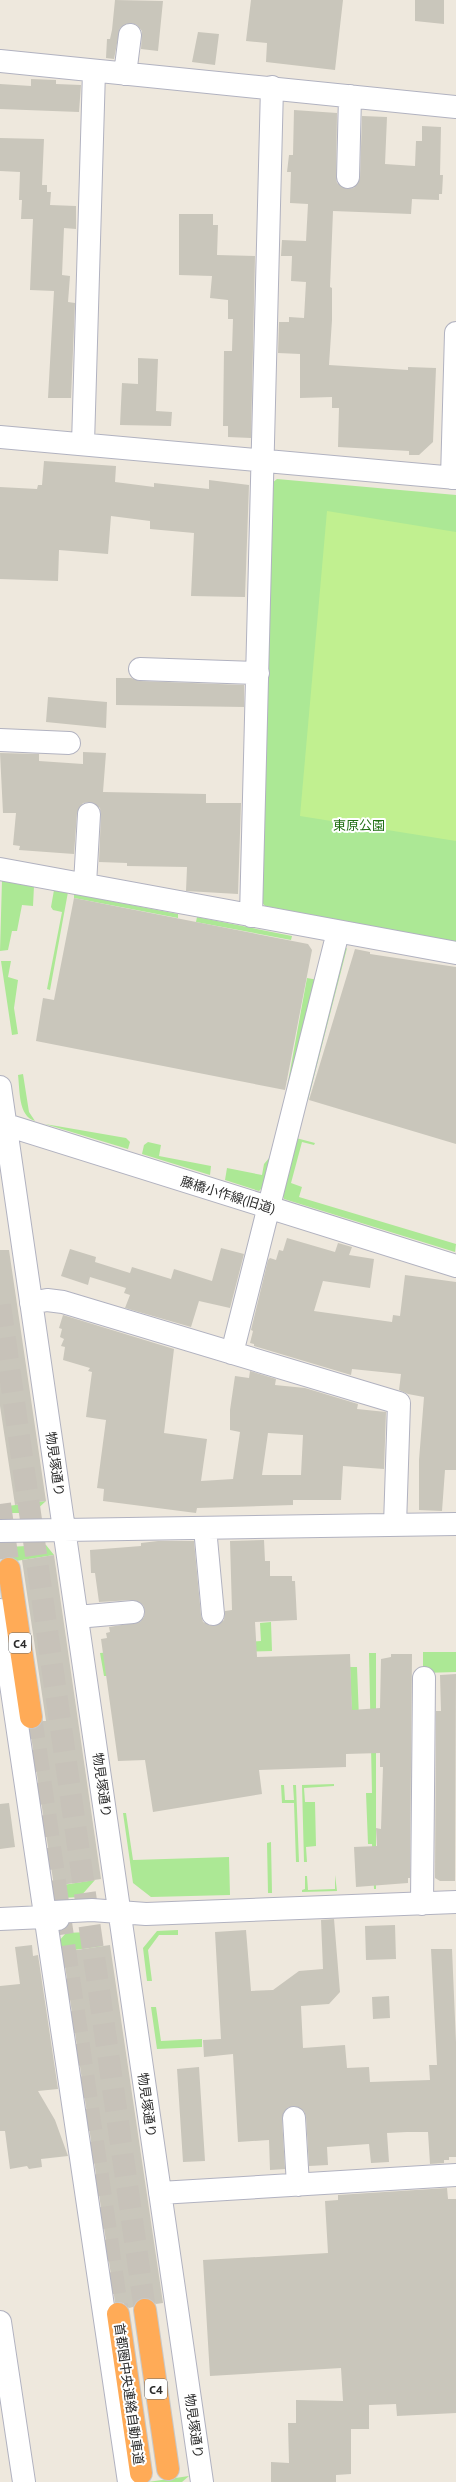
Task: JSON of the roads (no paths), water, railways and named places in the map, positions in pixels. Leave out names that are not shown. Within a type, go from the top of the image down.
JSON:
[{"type":"highway","name":"C4","points":[[9,1568],[31,1717]]},
{"type":"highway","name":"C4","points":[[145,2310],[168,2469]]},
{"type":"highway","name":"首都圏中央連絡自動車道","points":[[118,2314],[135,2477]]},
{"type":"street","points":[[125,74],[130,35]]},
{"type":"street","points":[[0,61],[272,87],[456,107]]},
{"type":"street","points":[[83,444],[94,71]]},
{"type":"street","points":[[251,916],[264,461],[272,87]]},
{"type":"street","points":[[348,178],[350,96]]},
{"type":"street","points":[[0,437],[454,478],[456,333]]},
{"type":"street","points":[[154,664],[258,673]]},
{"type":"street","points":[[0,740],[69,742]]},
{"type":"street","points":[[85,884],[89,814]]},
{"type":"street","points":[[0,868],[456,953]]},
{"type":"street","points":[[232,1353],[338,932]]},
{"type":"street","name":"物見塚通り","points":[[0,1087],[3,1124],[65,1529],[202,2482]]},
{"type":"street","name":"藤橋小作線(旧道)","points":[[3,1124],[456,1266]]},
{"type":"street","points":[[31,1303],[47,1300],[63,1302],[399,1403],[395,1525]]},
{"type":"street","points":[[0,1531],[456,1524]]},
{"type":"street","points":[[205,1528],[213,1614]]},
{"type":"street","points":[[0,1610],[44,1917],[135,2477]]},
{"type":"street","points":[[77,1617],[133,1612]]},
{"type":"street","points":[[422,1904],[432,1701],[424,1678]]},
{"type":"street","points":[[0,1919],[44,1917],[54,1920],[93,1918],[120,1913],[279,1910],[456,1902]]},
{"type":"street","points":[[294,2118],[298,2184]]},
{"type":"street","points":[[160,2193],[456,2175]]},
{"type":"street","points":[[0,2322],[3,2368],[24,2482]]},
{"type":"tunnel","points":[[0,1305],[145,2310]]},
{"type":"tunnel","points":[[0,1504],[9,1569]]},
{"type":"tunnel","points":[[31,1717],[118,2314]]},
{"type":"park label","name":"東原公園","points":[[359,825]]}]
